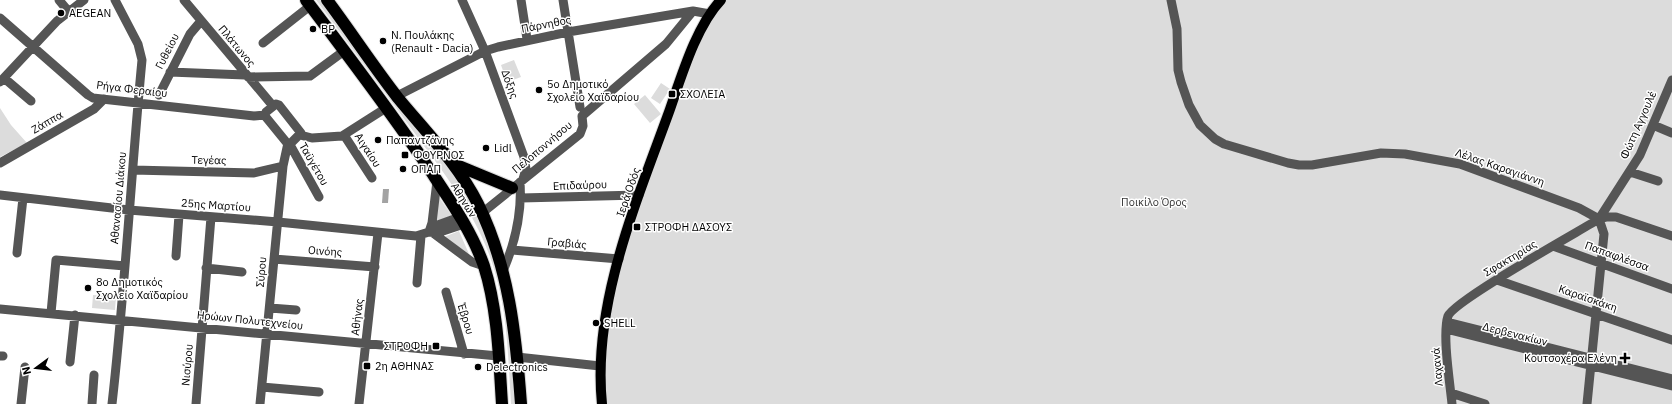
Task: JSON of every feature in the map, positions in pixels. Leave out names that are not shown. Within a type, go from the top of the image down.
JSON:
[{"type":"highway","name":"Αθηνών","points":[[327,0],[397,96],[452,163],[465,182],[482,213],[503,271],[513,314],[521,404]]},
{"type":"highway","name":"Αθηνών","points":[[308,3],[386,108],[437,181],[462,220],[484,266],[493,309],[502,404]]},
{"type":"highway","points":[[452,163],[518,183]]},
{"type":"main road","name":"Ιερά Οδός","points":[[602,404],[600,366],[609,303],[619,259],[639,195],[680,83],[710,14],[721,0]]},
{"type":"street","points":[[59,0],[69,12]]},
{"type":"street","points":[[31,101],[2,80],[32,46],[57,21],[84,0]]},
{"type":"street","name":"Αθανασίου Διάκου","points":[[112,404],[122,320],[129,210],[142,60],[141,51],[115,0]]},
{"type":"street","name":"Πλάτωνος","points":[[184,0],[273,106],[279,105],[300,132],[300,135]]},
{"type":"street","name":"Δόξης","points":[[462,0],[485,51],[524,157],[526,169],[518,183]]},
{"type":"street","points":[[521,0],[527,39]]},
{"type":"street","points":[[563,0],[580,107]]},
{"type":"street","name":"Λέλας Καραγιάννη","points":[[1171,0],[1176,17],[1178,70],[1183,88],[1200,125],[1208,134],[1224,144],[1299,165],[1312,165],[1381,154],[1405,154],[1460,164],[1579,208],[1599,219]]},
{"type":"street","points":[[263,43],[308,3]]},
{"type":"street","name":"Πάρνηθος","points":[[397,96],[485,51],[527,39],[693,11],[710,14]]},
{"type":"street","name":"Πελοποννήσου","points":[[482,213],[580,134],[583,126],[582,116],[666,44],[693,11]]},
{"type":"street","name":"Γυθείου","points":[[159,95],[190,34],[201,20]]},
{"type":"street","name":"Ρήγα Φεραίου","points":[[2,23],[32,46],[88,95],[104,99],[138,103],[254,116],[265,115]]},
{"type":"street","points":[[170,72],[247,76],[310,76],[344,51]]},
{"type":"street","name":"Φώτη Αγγουλέ","points":[[1599,219],[1640,155],[1672,80]]},
{"type":"street","name":"Ζάππα","points":[[0,163],[94,109],[104,99]]},
{"type":"street","points":[[265,115],[273,106]]},
{"type":"street","points":[[288,143],[300,135],[312,138],[344,135],[386,108]]},
{"type":"street","name":"Ταϋγέτου","points":[[265,115],[288,143],[319,197]]},
{"type":"street","points":[[1653,126],[1672,133]]},
{"type":"street","name":"Αιγαίου","points":[[344,135],[372,178]]},
{"type":"street","name":"Σύρου","points":[[260,404],[283,166],[288,143]]},
{"type":"street","name":"Τεγέας","points":[[133,170],[254,173],[283,166]]},
{"type":"street","points":[[1630,172],[1658,181]]},
{"type":"street","points":[[417,283],[428,234],[432,224],[437,181]]},
{"type":"street","points":[[503,271],[512,250],[521,198],[518,183]]},
{"type":"street","name":"25ης Μαρτίου","points":[[0,195],[179,215],[278,222],[378,233],[428,234]]},
{"type":"street","name":"Επιδαύρου","points":[[521,198],[639,195]]},
{"type":"street","points":[[18,254],[23,198]]},
{"type":"street","points":[[176,256],[179,215]]},
{"type":"street","name":"Νισύρου","points":[[196,404],[211,217]]},
{"type":"street","points":[[1587,404],[1604,234],[1599,219],[1607,217],[1616,218],[1672,236]]},
{"type":"street","name":"Σφακτηρίας","points":[[1446,325],[1449,314],[1454,309],[1497,280],[1599,219]]},
{"type":"street","points":[[428,234],[435,226],[462,220]]},
{"type":"street","name":"Αθήνας","points":[[359,404],[378,233]]},
{"type":"street","points":[[428,234],[472,262],[484,266]]},
{"type":"street","name":"Παπαφλέσσα","points":[[1553,246],[1672,289]]},
{"type":"street","name":"Γραβιάς","points":[[512,250],[619,259]]},
{"type":"street","name":"Οινόης","points":[[274,259],[375,267]]},
{"type":"street","points":[[51,313],[56,260],[125,266]]},
{"type":"street","points":[[206,268],[242,272]]},
{"type":"street","name":"Καραϊσκάκη","points":[[1497,280],[1672,340]]},
{"type":"street","name":"Έβρου","points":[[446,292],[464,354]]},
{"type":"street","points":[[270,308],[296,310]]},
{"type":"street","name":"Ηρώων Πολυτεχνείου","points":[[0,309],[202,327],[464,354],[498,356]]},
{"type":"street","points":[[70,362],[75,315]]},
{"type":"street","name":"Δερβενακίων","points":[[1446,325],[1592,362],[1672,379]]},
{"type":"street","name":"Λαχανά","points":[[1446,325],[1452,404]]},
{"type":"street","points":[[517,357],[600,366]]},
{"type":"street","name":"Δερβενακίων","points":[[1592,362],[1672,386]]},
{"type":"street","points":[[21,404],[25,367]]},
{"type":"street","points":[[92,404],[94,375]]},
{"type":"street","points":[[262,387],[319,392]]},
{"type":"street","points":[[1451,393],[1485,404]]},
{"type":"green space","points":[[316,0],[324,0],[471,200],[488,241],[504,290],[517,404],[511,404],[507,336],[499,286],[479,230],[447,177]]},
{"type":"green space","name":"Ποικίλο Όρος","points":[[721,0],[1672,0],[1672,404],[602,404],[601,392],[614,280],[680,83]]},
{"type":"green space","points":[[514,60],[521,77],[507,82],[501,65]]},
{"type":"green space","points":[[661,83],[670,89],[660,104],[651,98]]},
{"type":"green space","points":[[645,95],[661,114],[650,123],[634,104]]},
{"type":"green space","points":[[0,108],[11,125],[27,143],[0,157]]},
{"type":"green space","points":[[438,196],[452,216],[436,221]]},
{"type":"green space","points":[[459,231],[469,254],[444,237]]},
{"type":"green space","points":[[93,295],[116,297],[115,310],[92,308]]},
{"type":"shaded area","points":[[383,189],[389,189],[388,203],[382,203]]},
{"type":"place","name":"AEGEAN","points":[[61,13]]},
{"type":"place","name":"BP","points":[[313,29]]},
{"type":"place","name":"Ν. Πουλάκης (Renault - Dacia)","points":[[383,41]]},
{"type":"place","name":"5ο Δημοτικό Σχολείο Χαϊδαρίου","points":[[539,90]]},
{"type":"place","name":"ΣΧΟΛΕΙΑ","points":[[672,94]]},
{"type":"place","name":"Παπαντζάνης","points":[[378,140]]},
{"type":"place","name":"Lidl","points":[[486,148]]},
{"type":"place","name":"ΦΟΥΡΝΟΣ","points":[[405,155]]},
{"type":"place","name":"ΟΠΑΠ","points":[[403,169]]},
{"type":"place","name":"ΣΤΡΟΦΗ ΔΑΣΟΥΣ","points":[[637,227]]},
{"type":"place","name":"8ο Δημοτικός Σχολείο Χαϊδαρίου","points":[[88,288]]},
{"type":"place","name":"SHELL","points":[[596,323]]},
{"type":"place","name":"ΣΤΡΟΦΗ","points":[[436,346]]},
{"type":"place","name":"Κουτσοχέρα Ελένη","points":[[1625,358]]},
{"type":"place","name":"2η ΑΘΗΝΑΣ","points":[[367,366]]},
{"type":"place","name":"Delectronics","points":[[478,367]]}]
